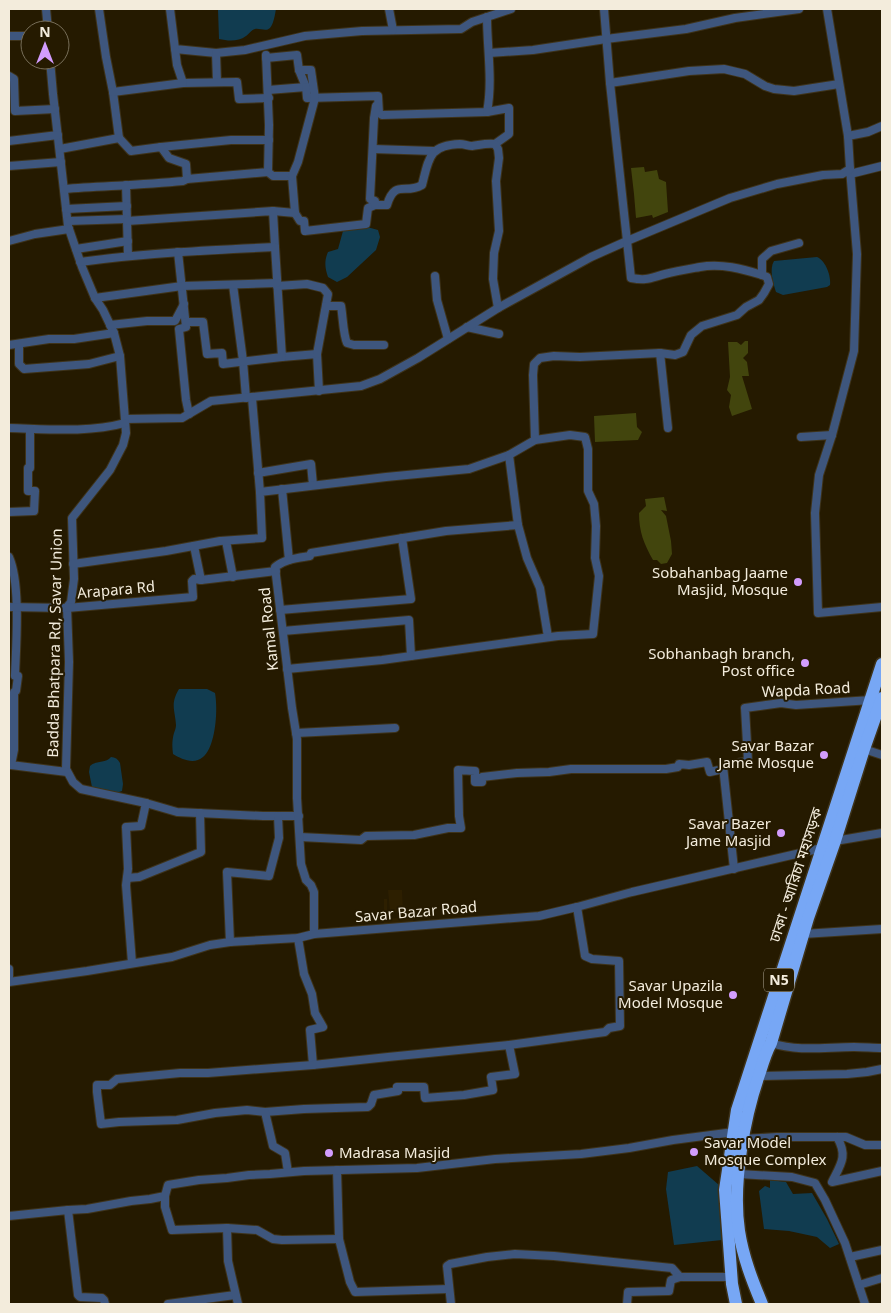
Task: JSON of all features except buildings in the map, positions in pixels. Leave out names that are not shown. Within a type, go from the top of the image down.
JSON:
[{"type":"highway","name":"ঢাকা - আরিচা মহাসড়ক","points":[[736,1304],[725,1190],[738,1135],[771,1043],[864,749],[877,699],[882,664]]},
{"type":"highway","name":"ঢাকা - আরিচা মহাসড়ক","points":[[762,1304],[742,1248],[738,1217],[737,1110],[822,848],[877,699]]},
{"type":"street","points":[[98,9],[113,92],[118,138],[130,151],[231,140],[269,140]]},
{"type":"street","points":[[170,9],[177,65],[182,83]]},
{"type":"street","points":[[389,9],[393,30]]},
{"type":"street","points":[[175,49],[216,53],[245,50],[305,36],[362,31],[461,29],[472,22],[511,9]]},
{"type":"street","points":[[535,440],[533,375],[534,364],[540,358],[660,353],[675,355],[683,352],[691,335],[702,326],[737,315],[746,306],[758,300],[768,284],[767,277],[731,267],[702,266],[650,279],[640,280],[631,278],[604,9]]},
{"type":"street","points":[[489,53],[533,50],[606,38],[686,29],[735,18],[799,9]]},
{"type":"street","points":[[827,9],[848,136],[857,254],[854,351],[832,435],[819,475],[815,513],[818,613],[882,607]]},
{"type":"street","points":[[487,17],[489,53],[489,103],[487,112]]},
{"type":"street","points":[[216,53],[218,82]]},
{"type":"street","points":[[268,172],[269,140],[266,56],[297,55],[299,70],[306,87],[307,98],[378,96]]},
{"type":"street","points":[[610,83],[689,71],[724,69],[745,74],[774,89],[794,91],[839,84]]},
{"type":"street","name":"Badda Bhatpara Rd, Savar Union","points":[[51,70],[68,225],[80,262],[95,298],[114,334],[120,356],[126,433],[123,445],[110,470],[72,518],[74,579],[71,602],[67,608],[69,662],[67,772],[73,782],[81,789],[146,803],[177,812],[299,816]]},
{"type":"street","points":[[299,70],[311,70],[315,98],[298,162],[292,176],[295,212],[300,221],[304,221],[305,231],[366,224],[368,208],[375,205],[387,205],[390,194],[395,190],[416,188],[422,185],[428,161],[434,151],[443,146],[495,144],[509,134],[508,108],[487,112],[382,115],[379,113],[377,106],[378,96]]},
{"type":"street","points":[[9,76],[14,79],[12,113],[54,110]]},
{"type":"street","points":[[113,92],[182,83],[237,82],[239,99],[306,87]]},
{"type":"street","points":[[375,205],[375,201],[370,199],[374,118],[378,96]]},
{"type":"street","points":[[848,136],[868,132],[882,126]]},
{"type":"street","points":[[9,141],[58,136]]},
{"type":"street","points":[[60,149],[118,138]]},
{"type":"street","points":[[495,144],[498,149],[499,158],[496,181],[499,231],[494,253],[493,279],[498,308]]},
{"type":"street","points":[[161,147],[169,158],[186,164],[187,179]]},
{"type":"street","points":[[373,149],[434,151]]},
{"type":"street","points":[[9,166],[62,162]]},
{"type":"street","points":[[9,428],[85,428],[116,425],[125,421],[182,418],[211,401],[361,386],[380,379],[498,308],[591,257],[627,241],[730,198],[777,184],[882,166]]},
{"type":"street","points":[[64,190],[138,185],[268,172],[273,176],[292,176]]},
{"type":"street","points":[[126,185],[128,256]]},
{"type":"street","points":[[66,209],[127,206]]},
{"type":"street","points":[[9,241],[68,225],[273,211],[295,212]]},
{"type":"street","points":[[273,211],[282,356]]},
{"type":"street","points":[[76,248],[128,241]]},
{"type":"street","points":[[762,275],[762,259],[771,251],[799,243]]},
{"type":"street","points":[[80,262],[178,252],[275,247]]},
{"type":"street","points":[[178,252],[186,322],[186,327],[179,329],[189,414]]},
{"type":"street","points":[[435,276],[437,300],[448,339]]},
{"type":"street","points":[[95,298],[182,286],[307,284],[323,288],[328,294],[317,354],[319,391]]},
{"type":"street","points":[[73,564],[226,541],[262,538],[258,473],[233,285]]},
{"type":"street","points":[[110,324],[175,321],[184,304]]},
{"type":"street","points":[[326,306],[341,306],[347,343],[384,345]]},
{"type":"street","points":[[186,322],[203,322],[207,354],[222,353],[223,364],[282,356],[317,354]]},
{"type":"street","points":[[466,327],[499,334]]},
{"type":"street","points":[[9,345],[49,339],[74,339],[114,334]]},
{"type":"street","points":[[18,344],[18,364],[24,369],[89,364],[120,356]]},
{"type":"street","points":[[660,353],[668,428]]},
{"type":"street","points":[[9,512],[34,511],[34,491],[28,491],[30,429]]},
{"type":"street","points":[[260,492],[469,469],[509,455],[535,440],[570,435],[585,437],[588,449],[588,491],[594,504],[596,526],[595,558],[599,576],[593,634],[548,637],[412,656],[287,669]]},
{"type":"street","points":[[801,437],[832,435]]},
{"type":"street","points":[[509,455],[518,525],[540,588],[548,637]]},
{"type":"street","points":[[258,473],[311,464],[313,485]]},
{"type":"street","points":[[282,489],[289,560]]},
{"type":"street","name":"Kamal Road","points":[[314,934],[314,892],[306,880],[301,864],[296,733],[275,567],[280,562],[310,556],[311,553],[446,531],[518,525]]},
{"type":"street","points":[[280,610],[411,599],[402,538]]},
{"type":"street","points":[[226,541],[233,576]]},
{"type":"street","points":[[194,546],[201,580],[276,571]]},
{"type":"street","points":[[9,557],[15,583],[12,607],[15,676],[18,676],[16,691],[14,692],[11,765],[67,772]]},
{"type":"street","name":"Arapara Rd","points":[[12,607],[67,608],[193,597],[192,581],[194,579],[201,580]]},
{"type":"street","points":[[283,632],[409,620],[412,656]]},
{"type":"street","name":"Wapda Road","points":[[723,769],[722,766],[748,761],[745,708],[781,703],[796,705],[877,699]]},
{"type":"street","points":[[296,733],[395,728]]},
{"type":"street","points":[[864,749],[882,755]]},
{"type":"street","points":[[300,837],[361,840],[366,836],[414,835],[448,828],[461,828],[458,770],[475,771],[475,782],[482,782],[482,777],[525,772],[549,772],[571,769],[666,769],[678,767],[679,764],[689,765],[707,762],[710,772],[723,769],[734,869]]},
{"type":"street","points":[[132,962],[126,885],[128,869],[126,827],[141,826],[146,803]]},
{"type":"street","points":[[127,878],[139,877],[201,852],[200,813]]},
{"type":"street","points":[[230,942],[227,872],[269,876],[279,838],[278,816]]},
{"type":"street","points":[[835,840],[882,833]]},
{"type":"street","name":"Savar Bazar Road","points":[[9,981],[172,957],[210,945],[230,942],[298,938],[314,934],[540,916],[632,892],[822,848]]},
{"type":"street","points":[[508,1046],[514,1074],[490,1077],[493,1090],[464,1095],[425,1098],[424,1087],[397,1087],[398,1091],[374,1095],[368,1107],[265,1112],[247,1110],[215,1113],[177,1120],[101,1124],[97,1085],[110,1085],[117,1079],[313,1065],[388,1056],[508,1046],[605,1032],[609,1028],[620,1026],[620,961],[585,956],[577,907]]},
{"type":"street","points":[[804,934],[882,929]]},
{"type":"street","points":[[298,938],[304,974],[312,994],[315,1012],[323,1027],[310,1030],[313,1065]]},
{"type":"street","points":[[9,969],[9,981]]},
{"type":"street","points":[[771,1043],[784,1047],[810,1049],[882,1048]]},
{"type":"street","points":[[758,1076],[847,1074],[882,1069]]},
{"type":"street","points":[[265,1112],[273,1146],[284,1153],[288,1172]]},
{"type":"street","points":[[339,1239],[282,1240],[257,1230],[227,1228],[172,1230],[165,1207],[168,1185],[179,1182],[288,1172],[417,1168],[496,1159],[581,1154],[673,1140],[738,1135],[846,1137],[865,1145],[882,1145]]},
{"type":"street","points":[[837,1137],[843,1147],[842,1162],[832,1182],[882,1172]]},
{"type":"street","points":[[337,1170],[339,1239],[354,1292],[449,1289]]},
{"type":"street","points":[[739,1174],[792,1177],[815,1183],[841,1234],[865,1304]]},
{"type":"street","points":[[9,1216],[87,1209],[165,1196]]},
{"type":"street","points":[[68,1210],[78,1295],[80,1297],[102,1298],[104,1304]]},
{"type":"street","points":[[227,1228],[228,1261],[238,1304]]},
{"type":"street","points":[[850,1257],[882,1250]]},
{"type":"street","points":[[451,1304],[447,1266],[487,1257],[515,1254],[554,1256],[672,1268],[680,1277]]},
{"type":"street","points":[[627,1304],[628,1292],[669,1291],[671,1280],[680,1277],[732,1277]]},
{"type":"street","points":[[859,1285],[882,1278]]},
{"type":"street","points":[[168,1304],[235,1295]]},
{"type":"shaded area","points":[[644,167],[645,172],[657,170],[659,179],[666,182],[668,212],[653,218],[652,215],[636,218],[631,168]]},
{"type":"shaded area","points":[[748,341],[748,353],[743,358],[747,362],[749,376],[742,376],[752,409],[732,416],[729,407],[731,395],[727,390],[730,377],[728,342],[737,342],[741,345]]},
{"type":"shaded area","points":[[636,413],[637,427],[642,432],[638,440],[595,442],[594,416]]},
{"type":"shaded area","points":[[664,497],[667,511],[661,510],[666,516],[672,554],[667,563],[661,564],[657,560],[653,560],[645,543],[641,532],[639,513],[646,506],[645,499]]},
{"type":"shaded area","points":[[388,890],[402,890],[403,911],[390,912]]},
{"type":"shaded area","points":[[384,899],[387,899],[389,919],[405,917],[405,913],[413,913],[414,924],[384,925]]},
{"type":"water","points":[[218,9],[276,9],[270,28],[265,30],[255,29],[243,38],[229,41],[219,39]]},
{"type":"water","points":[[367,227],[378,230],[380,237],[376,250],[347,277],[337,282],[328,277],[325,264],[327,255],[328,252],[338,249],[343,231],[350,228]]},
{"type":"water","points":[[817,257],[827,269],[830,285],[783,295],[776,292],[772,272],[774,261]]},
{"type":"water","points":[[179,689],[207,689],[215,693],[216,717],[211,745],[203,757],[196,761],[184,759],[173,754],[176,725],[174,703]]},
{"type":"water","points":[[111,757],[116,758],[120,763],[123,784],[122,791],[114,793],[92,787],[89,772],[90,766],[106,761]]},
{"type":"water","points":[[697,1166],[719,1185],[722,1240],[674,1245],[666,1189],[668,1172]]},
{"type":"water","points":[[770,1180],[786,1182],[793,1194],[812,1193],[839,1244],[830,1248],[817,1237],[789,1231],[764,1229],[759,1191],[765,1186],[770,1188]]},
{"type":"place","name":"Sobahanbag Jaame Masjid, Mosque","points":[[798,582]]},
{"type":"place","name":"Sobhanbagh branch, Post office","points":[[805,663]]},
{"type":"place","name":"Savar Bazar Jame Mosque","points":[[824,755]]},
{"type":"place","name":"Savar Bazer Jame Masjid","points":[[781,833]]},
{"type":"place","name":"Savar Upazila Model Mosque","points":[[733,995]]},
{"type":"place","name":"Savar Model Mosque Complex","points":[[694,1152]]},
{"type":"place","name":"Madrasa Masjid","points":[[329,1153]]}]
